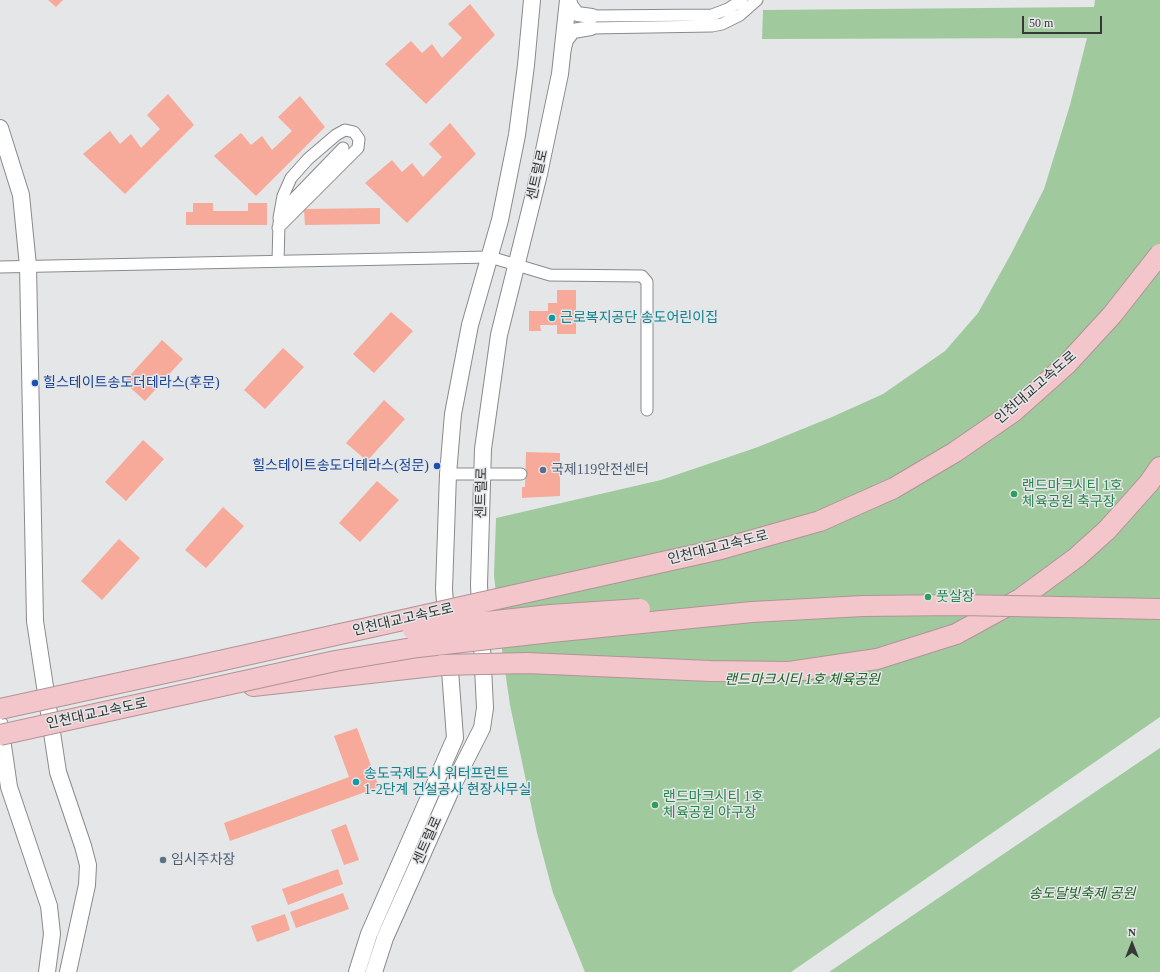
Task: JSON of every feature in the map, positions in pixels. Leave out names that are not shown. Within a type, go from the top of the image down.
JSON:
[{"type":"highway","name":"인천대교고속도로","points":[[0,709],[721,549],[820,521],[894,488],[955,452],[1013,412],[1067,364],[1112,316],[1160,254]]},
{"type":"highway","name":"인천대교고속도로","points":[[193,693],[442,665],[527,663],[710,671],[789,672],[877,659],[956,634],[1020,599],[1077,557],[1107,530],[1149,483],[1160,467]]},
{"type":"highway","name":"인천대교고속도로","points":[[188,668],[354,638],[436,626],[550,615],[751,601],[863,596],[960,594],[1160,598]]},
{"type":"highway","name":"인천대교고속도로","points":[[0,735],[336,661],[418,647],[551,632],[752,612],[863,606],[960,605],[1160,609]]},
{"type":"main road","name":"센트럴로","points":[[357,972],[369,934],[455,738],[444,588],[448,474],[454,407],[470,325],[500,220],[517,135],[526,65],[532,0]]},
{"type":"main road","name":"센트럴로","points":[[374,972],[388,931],[454,781],[482,728],[485,708],[479,585],[483,449],[499,335],[539,174],[560,74],[568,0]]},
{"type":"main road","points":[[0,128],[21,195],[28,266],[35,621],[58,772],[88,865],[86,885],[68,972]]},
{"type":"main road","points":[[0,725],[9,787],[49,906],[52,934],[47,972]]},
{"type":"street","points":[[568,0],[577,14],[591,22],[712,26],[722,24],[740,15],[757,0]]},
{"type":"street","points":[[563,50],[566,40],[572,31],[591,22],[712,15],[728,9],[742,0]]},
{"type":"street","points":[[278,261],[279,223],[283,196],[292,178],[308,159],[336,135],[345,130],[354,132],[359,139],[358,148],[279,223]]},
{"type":"street","points":[[279,223],[289,202],[343,148]]},
{"type":"street","points":[[0,266],[490,257],[550,275],[637,275],[646,278],[647,286],[647,410]]},
{"type":"street","points":[[448,474],[521,474]]},
{"type":"green space","name":"랜드마크시티 1호 체육공원","points":[[1095,0],[1160,0],[1160,717],[791,972],[585,972],[553,893],[537,833],[510,705],[501,643],[494,575],[496,518],[661,480],[758,447],[832,417],[883,394],[945,351],[978,313],[1011,254],[1044,189],[1070,105],[1087,38],[762,39],[763,10],[1094,7]]},
{"type":"green space","name":"송도달빛축제 공원","points":[[1160,748],[1160,972],[829,972],[996,859]]},
{"type":"building","points":[[48,0],[63,0],[56,7]]},
{"type":"building","points":[[470,4],[495,35],[426,104],[385,64],[411,41],[422,53],[432,44],[442,58],[462,38],[448,24]]},
{"type":"building","points":[[168,94],[194,125],[125,194],[83,154],[110,131],[120,144],[131,134],[141,148],[160,129],[147,115]]},
{"type":"building","points":[[300,96],[325,127],[256,196],[214,156],[241,133],[251,145],[262,136],[272,150],[292,131],[278,117]]},
{"type":"building","points":[[450,123],[476,154],[407,223],[365,183],[392,160],[402,172],[412,163],[423,177],[442,157],[429,144]]},
{"type":"building","points":[[193,203],[213,203],[213,211],[248,211],[248,203],[267,203],[267,225],[186,225],[186,212],[193,212]]},
{"type":"building","points":[[380,208],[380,224],[305,225],[304,209]]},
{"type":"building","name":"근로복지공단 송도어린이집","points":[[557,290],[576,290],[576,334],[557,334],[557,325],[540,325],[541,331],[529,331],[529,311],[548,311],[548,303],[557,303]]},
{"type":"building","points":[[391,312],[413,331],[374,373],[353,354]]},
{"type":"building","points":[[162,340],[183,359],[145,401],[124,382]]},
{"type":"building","points":[[283,348],[304,367],[265,409],[244,390]]},
{"type":"building","points":[[384,400],[405,419],[367,461],[346,443]]},
{"type":"building","points":[[143,440],[164,459],[126,501],[105,482]]},
{"type":"building","name":"국제119안전센터","points":[[526,452],[560,453],[560,496],[522,498],[522,487],[525,487]]},
{"type":"building","points":[[377,481],[399,500],[360,542],[339,523]]},
{"type":"building","points":[[223,507],[244,526],[206,568],[185,550]]},
{"type":"building","points":[[119,539],[140,558],[102,600],[81,581]]},
{"type":"building","name":"송도국제도시 워터프런트 1-2단계 건설공사 현장사무실","points":[[357,728],[379,787],[230,841],[224,823],[349,777],[334,736]]},
{"type":"building","points":[[346,824],[359,860],[344,865],[331,830]]},
{"type":"building","points":[[338,869],[343,884],[288,905],[282,889]]},
{"type":"building","points":[[343,893],[349,909],[296,928],[290,912]]},
{"type":"building","points":[[285,914],[290,930],[257,942],[251,926]]},
{"type":"place","name":"근로복지공단 송도어린이집","points":[[552,318]]},
{"type":"place","name":"힐스테이트송도더테라스(후문)","points":[[35,383]]},
{"type":"place","name":"힐스테이트송도더테라스(정문)","points":[[437,466]]},
{"type":"place","name":"국제119안전센터","points":[[543,470]]},
{"type":"place","name":"랜드마크시티 1호 체육공원 축구장","points":[[1014,494]]},
{"type":"place","name":"풋살장","points":[[928,597]]},
{"type":"place","name":"송도국제도시 워터프런트 1-2단계 건설공사 현장사무실","points":[[356,782]]},
{"type":"place","name":"랜드마크시티 1호 체육공원 야구장","points":[[655,805]]},
{"type":"place","name":"임시주차장","points":[[163,860]]}]
